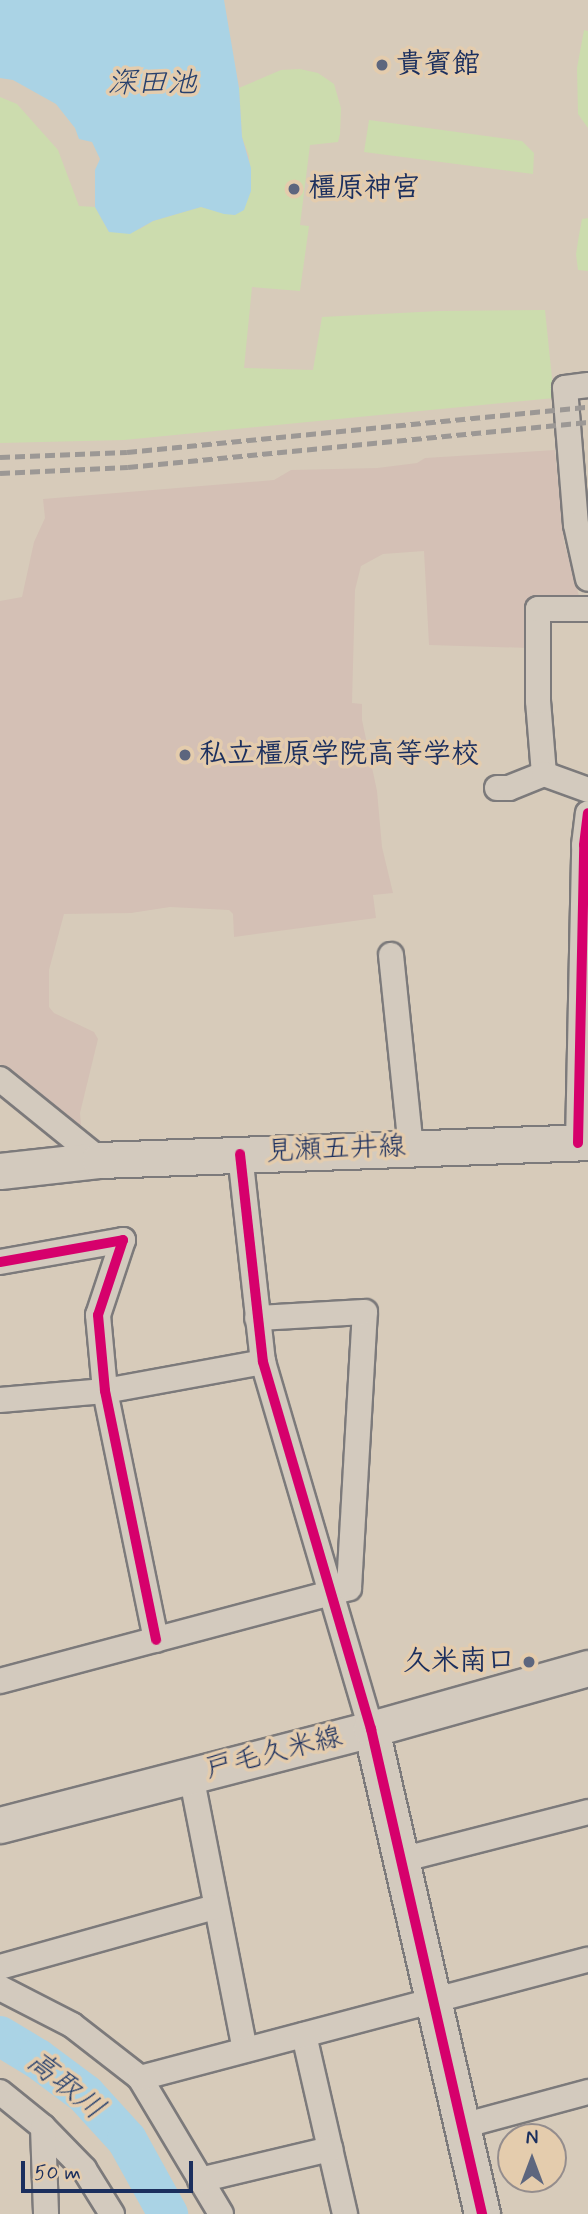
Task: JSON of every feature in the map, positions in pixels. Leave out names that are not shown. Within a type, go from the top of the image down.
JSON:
[{"type":"main road","name":"見瀬五井線","points":[[0,1171],[100,1160],[583,1142]]},
{"type":"main road","name":"戸毛久米線","points":[[0,1825],[371,1729],[588,1668]]},
{"type":"main road","points":[[371,1729],[482,2214]]},
{"type":"street","points":[[588,386],[565,388],[576,525],[588,579]]},
{"type":"street","points":[[544,774],[538,701],[538,608],[588,608]]},
{"type":"street","points":[[497,789],[509,788],[544,774],[588,790]]},
{"type":"street","points":[[583,1142],[588,813]]},
{"type":"street","points":[[391,955],[411,1148]]},
{"type":"street","points":[[0,1079],[100,1160]]},
{"type":"street","points":[[240,1154],[263,1362],[371,1729]]},
{"type":"street","points":[[0,1262],[123,1240],[98,1315],[105,1391],[156,1640]]},
{"type":"street","points":[[1,1677],[156,1640],[349,1588],[365,1312],[257,1318]]},
{"type":"street","points":[[0,1400],[105,1391],[263,1362]]},
{"type":"street","points":[[191,1775],[245,2050]]},
{"type":"street","points":[[401,1860],[588,1811]]},
{"type":"street","points":[[0,1967],[215,1907]]},
{"type":"street","points":[[140,2078],[588,1961]]},
{"type":"street","points":[[0,1987],[72,2025],[140,2078],[221,2214]]},
{"type":"street","points":[[304,2035],[345,2214]]},
{"type":"street","points":[[0,2092],[43,2127],[84,2169],[112,2214]]},
{"type":"street","points":[[462,2126],[588,2092]]},
{"type":"street","points":[[43,2127],[46,2214]]},
{"type":"street","points":[[200,2180],[330,2149]]},
{"type":"shaded area","name":"私立橿原学院高等学校","points":[[555,450],[564,542],[581,603],[530,603],[529,648],[429,645],[424,551],[383,554],[361,566],[355,590],[352,703],[362,704],[362,720],[377,791],[382,847],[393,893],[373,895],[376,918],[234,937],[233,914],[229,910],[170,907],[131,913],[64,914],[49,970],[49,1007],[54,1013],[94,1032],[98,1039],[80,1113],[81,1125],[77,1130],[0,1064],[0,601],[22,597],[34,542],[45,518],[43,499],[274,480],[291,470],[377,468],[417,463],[425,458]]},
{"type":"green space","points":[[584,30],[588,31],[588,128],[578,114],[577,68]]},
{"type":"green space","points":[[300,69],[318,73],[334,84],[341,108],[340,134],[338,142],[310,145],[300,225],[309,226],[300,291],[252,287],[244,368],[313,370],[322,317],[439,311],[545,310],[554,398],[124,440],[0,443],[0,97],[17,104],[58,150],[79,206],[95,207],[109,232],[140,229],[153,221],[201,207],[235,215],[251,191],[249,156],[242,137],[239,88],[281,70]]},
{"type":"green space","points":[[369,120],[522,141],[534,153],[533,174],[364,152]]},
{"type":"green space","points":[[588,218],[588,271],[578,270],[576,254],[582,219]]},
{"type":"water","name":"深田池","points":[[0,0],[224,0],[239,88],[242,137],[251,168],[251,191],[244,210],[235,215],[201,207],[153,221],[130,234],[109,232],[95,207],[95,170],[100,159],[92,142],[79,139],[75,128],[56,104],[13,80],[0,78]]},
{"type":"waterway","name":"高取川","points":[[0,2036],[38,2059],[85,2094],[127,2140],[168,2214]]},
{"type":"railway","points":[[0,457],[127,452],[588,407]]},
{"type":"railway","points":[[0,473],[128,467],[588,422]]},
{"type":"cycle path","points":[[578,1143],[584,845],[588,813]]},
{"type":"cycle path","points":[[240,1154],[263,1362],[371,1729],[482,2214]]},
{"type":"cycle path","points":[[0,1262],[123,1240],[98,1315],[105,1391],[156,1640]]},
{"type":"place","name":"貴賓館","points":[[382,65]]},
{"type":"place","name":"橿原神宮","points":[[294,189]]},
{"type":"place","name":"私立橿原学院高等学校","points":[[185,755]]},
{"type":"place","name":"久米南口","points":[[529,1662]]}]
